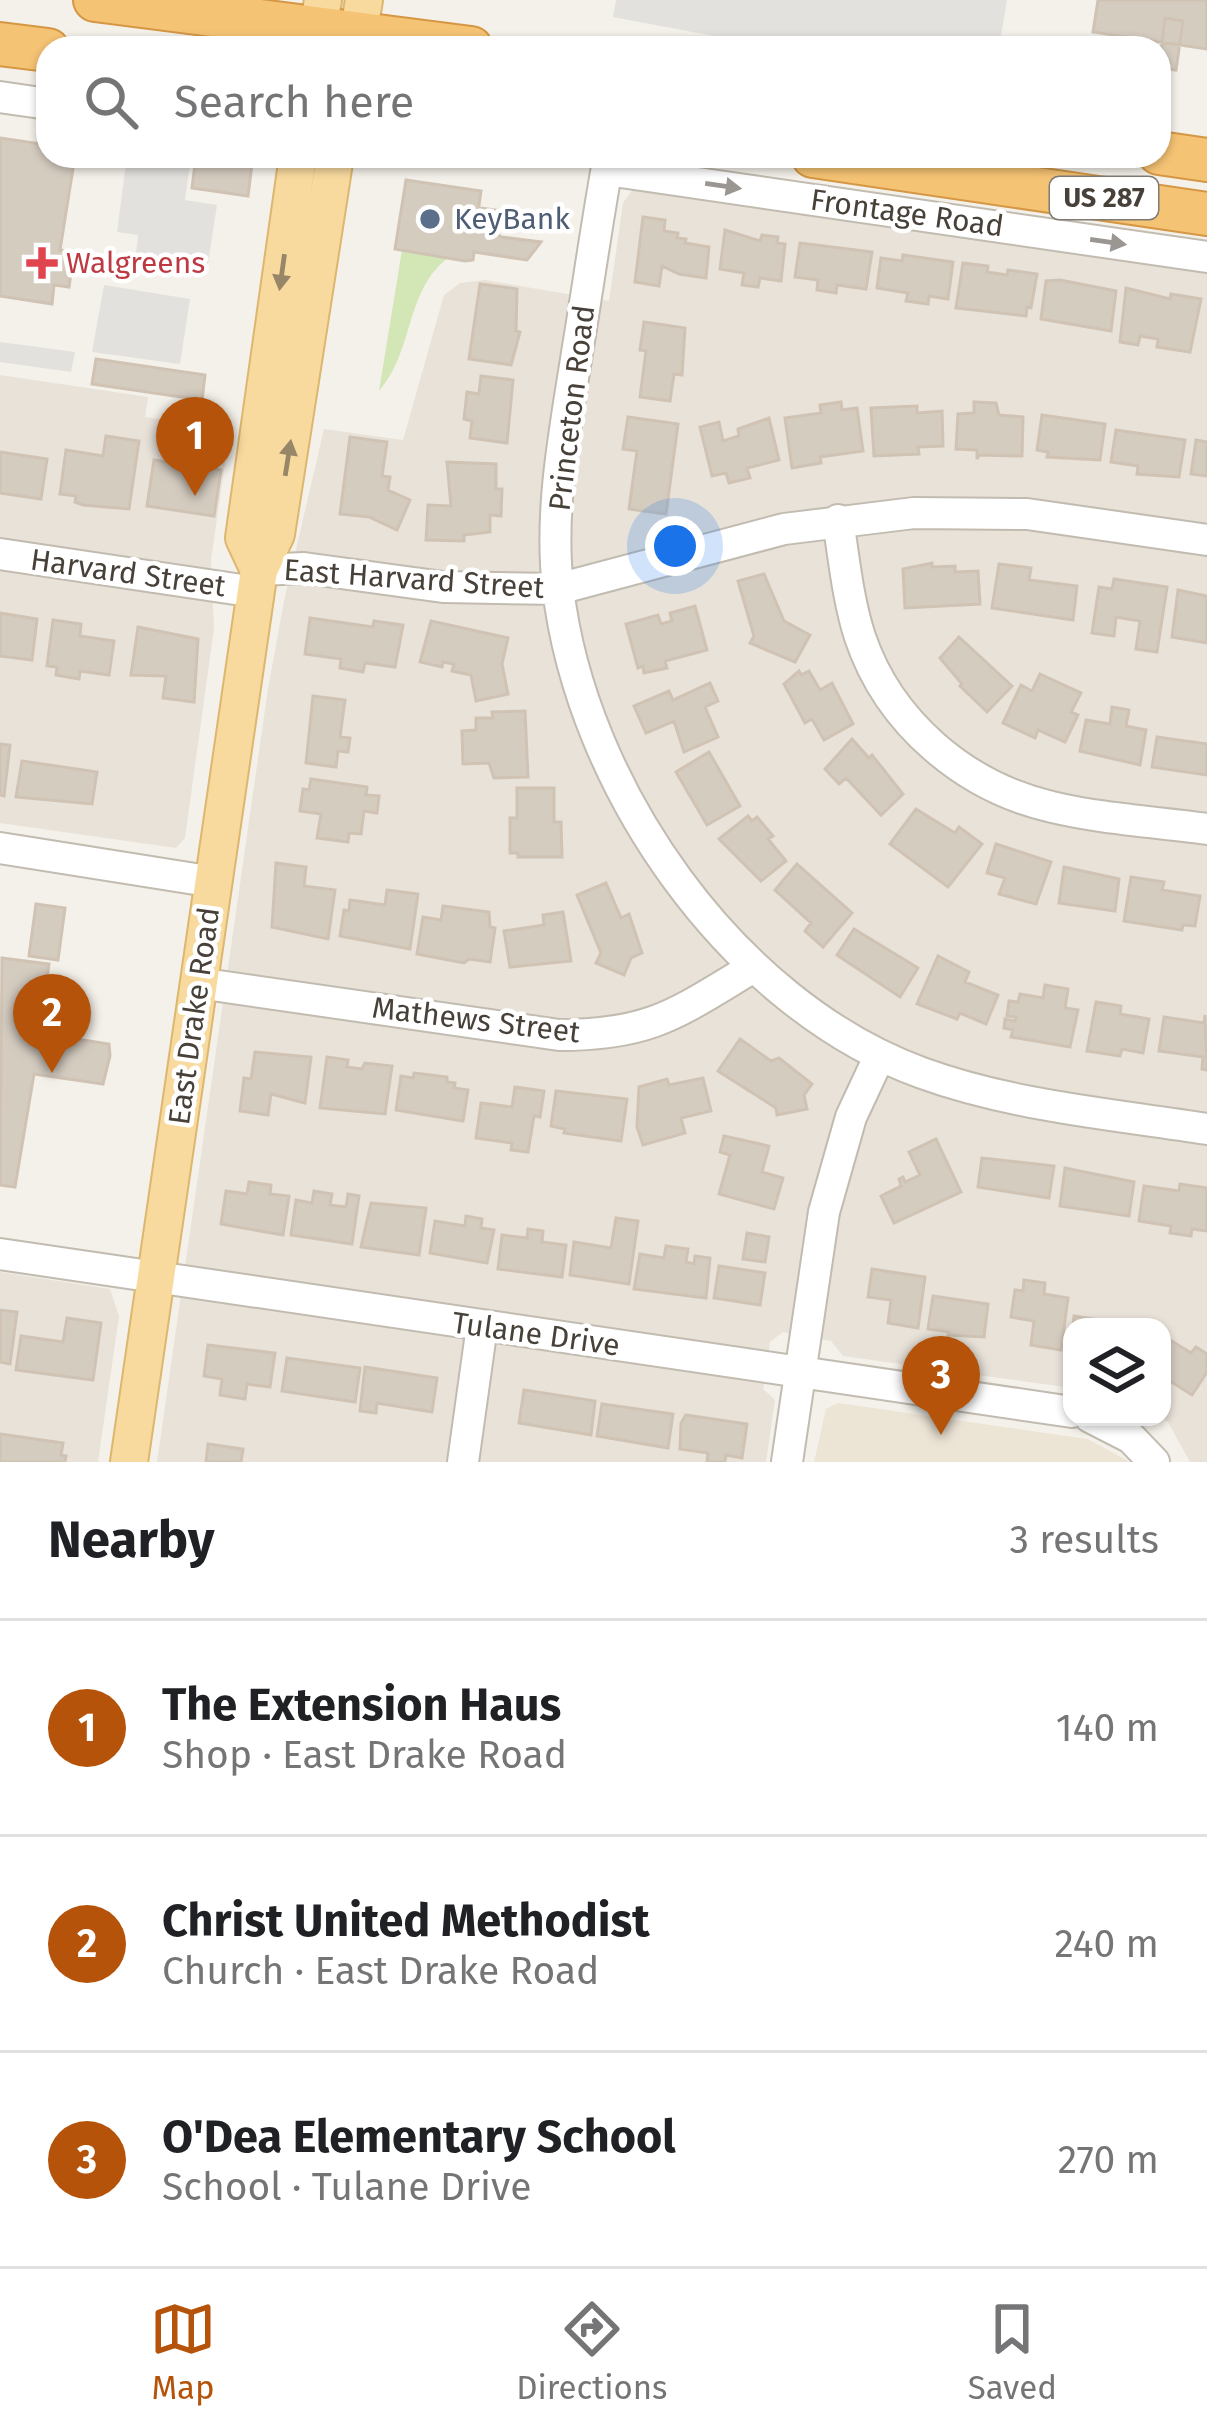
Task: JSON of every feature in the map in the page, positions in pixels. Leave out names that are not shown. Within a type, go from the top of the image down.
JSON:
[{"type":"highway","points":[[94,0],[399,36]]},
{"type":"highway","points":[[0,44],[36,48]]},
{"type":"highway","name":"US 287","points":[[1171,155],[1207,160]]},
{"type":"highway","name":"US 287","points":[[895,168],[1207,214]]},
{"type":"main road","name":"East Drake Road","points":[[257,581],[244,538],[296,168]]},
{"type":"main road","name":"East Drake Road","points":[[129,1462],[257,581],[276,535],[333,168]]},
{"type":"street","points":[[0,97],[36,102]]},
{"type":"street","name":"Princeton Road","points":[[607,168],[562,447],[558,589],[588,707],[636,813],[692,896],[752,968]]},
{"type":"street","name":"Frontage Road","points":[[640,168],[1207,257]]},
{"type":"street","name":"East Harvard Street","points":[[257,581],[304,568],[443,587],[558,589],[784,529],[914,513],[1027,514],[1207,540]]},
{"type":"street","points":[[838,520],[851,607],[862,642],[896,706],[947,758],[981,781],[1053,808],[1207,829]]},
{"type":"street","name":"Harvard Street","points":[[0,554],[257,581]]},
{"type":"street","points":[[0,848],[214,882]]},
{"type":"street","points":[[752,968],[796,1004],[880,1055],[974,1090],[1207,1129]]},
{"type":"street","name":"Mathews Street","points":[[198,983],[559,1035],[597,1035],[664,1020],[752,968]]},
{"type":"street","points":[[787,1462],[833,1176],[851,1117],[880,1055]]},
{"type":"street","name":"Tulane Drive","points":[[0,1254],[1063,1411]]},
{"type":"street","points":[[463,1462],[482,1326]]},
{"type":"street","points":[[1108,1426],[1131,1438],[1154,1462]]},
{"type":"shaded area","points":[[616,0],[1007,0],[1001,36],[714,36],[613,17]]},
{"type":"shaded area","points":[[125,168],[189,168],[185,200],[217,205],[208,264],[136,254],[138,235],[117,232]]},
{"type":"shaded area","points":[[637,183],[1207,269],[1207,1462],[1190,1462],[1170,1426],[1171,1318],[1063,1318],[1063,1387],[843,1356],[831,1341],[783,1332],[770,1342],[763,1389],[775,1400],[766,1462],[157,1462],[268,689],[324,429],[403,440],[444,295],[460,283],[485,280],[609,301],[623,203]]},
{"type":"shaded area","points":[[104,285],[190,299],[180,364],[92,352]]},
{"type":"shaded area","points":[[0,342],[75,352],[71,372],[0,362]]},
{"type":"shaded area","points":[[0,375],[148,397],[145,417],[230,429],[211,560],[214,628],[185,838],[176,848],[0,823]]},
{"type":"shaded area","points":[[0,1272],[110,1289],[119,1316],[98,1462],[0,1462]]},
{"type":"shaded area","points":[[838,1403],[1088,1439],[1130,1462],[814,1462],[826,1409]]},
{"type":"green space","points":[[402,250],[449,257],[424,287],[399,358],[379,391]]},
{"type":"building","points":[[1098,0],[1207,0],[1207,49],[1171,44],[1171,36],[1093,32]]},
{"type":"building","points":[[1165,18],[1183,21],[1176,70],[1171,69],[1171,36],[1163,36]]},
{"type":"building","name":"Walgreens","points":[[0,138],[36,143],[36,168],[73,168],[60,250],[74,252],[69,287],[54,285],[52,304],[0,296]]},
{"type":"building","points":[[194,168],[252,168],[248,196],[192,188]]},
{"type":"building","points":[[406,180],[481,191],[477,219],[501,237],[541,242],[527,260],[474,252],[473,260],[465,261],[395,249]]},
{"type":"building","points":[[480,208],[512,212],[511,218],[488,225],[479,217]]},
{"type":"building","points":[[643,217],[665,220],[664,231],[678,233],[677,238],[686,239],[685,243],[709,247],[706,278],[662,266],[659,286],[635,282]]},
{"type":"building","points":[[725,230],[760,241],[762,235],[778,237],[777,243],[785,244],[781,281],[760,278],[758,287],[742,285],[744,273],[720,269]]},
{"type":"building","points":[[800,243],[872,252],[866,289],[837,285],[836,293],[817,290],[818,280],[795,277]]},
{"type":"building","points":[[903,255],[953,262],[948,299],[929,296],[928,304],[906,301],[908,293],[877,288],[881,258],[902,261]]},
{"type":"building","points":[[963,263],[988,266],[987,272],[1007,275],[1008,270],[1037,274],[1026,316],[956,308]]},
{"type":"building","points":[[1046,281],[1116,291],[1111,331],[1041,319]]},
{"type":"building","points":[[480,284],[517,289],[516,331],[520,332],[511,365],[469,359]]},
{"type":"building","points":[[1126,288],[1170,299],[1171,294],[1201,299],[1190,352],[1157,347],[1158,339],[1140,336],[1138,345],[1120,342]]},
{"type":"building","points":[[644,322],[685,328],[682,375],[674,374],[670,401],[640,397]]},
{"type":"building","points":[[96,359],[205,375],[202,400],[92,384]]},
{"type":"building","points":[[481,376],[513,380],[507,443],[470,438],[472,421],[464,419],[467,392],[479,394]]},
{"type":"building","points":[[841,402],[842,410],[857,408],[863,451],[820,457],[821,463],[792,468],[785,418],[821,413],[820,405]]},
{"type":"building","points":[[974,402],[996,403],[999,415],[1023,417],[1022,456],[979,455],[977,459],[977,450],[956,449],[958,414],[974,413]]},
{"type":"building","points":[[917,406],[917,413],[942,411],[943,446],[918,447],[919,454],[874,456],[871,408]]},
{"type":"building","points":[[1042,415],[1105,424],[1100,460],[1047,457],[1048,452],[1037,450]]},
{"type":"building","points":[[628,417],[678,424],[666,514],[629,509],[637,451],[623,449]]},
{"type":"building","points":[[769,418],[779,460],[747,468],[750,478],[729,483],[726,473],[712,476],[700,427],[719,422],[723,441],[739,436],[738,429]]},
{"type":"building","points":[[1116,430],[1185,440],[1179,477],[1137,474],[1138,466],[1111,462]]},
{"type":"building","points":[[106,436],[139,441],[129,509],[83,505],[75,502],[76,496],[60,494],[66,450],[103,456]]},
{"type":"building","points":[[350,437],[387,442],[382,476],[390,477],[388,490],[410,500],[397,530],[369,517],[340,514]]},
{"type":"building","points":[[1196,440],[1207,442],[1207,476],[1191,474]]},
{"type":"building","points":[[0,452],[47,459],[41,499],[0,493]]},
{"type":"building","points":[[154,460],[221,470],[214,516],[147,506]]},
{"type":"building","points":[[447,462],[496,464],[501,516],[490,515],[490,532],[464,535],[464,541],[426,540],[428,505],[451,506]]},
{"type":"building","points":[[932,563],[932,567],[955,566],[955,572],[978,571],[980,604],[905,608],[903,569]]},
{"type":"building","points":[[999,564],[1031,568],[1029,580],[1077,586],[1073,620],[992,608]]},
{"type":"building","points":[[764,574],[784,621],[810,635],[795,662],[750,643],[754,636],[738,581]]},
{"type":"building","points":[[1114,579],[1167,587],[1157,652],[1136,649],[1140,621],[1116,617],[1114,636],[1092,633],[1099,587],[1112,589]]},
{"type":"building","points":[[1178,590],[1207,596],[1207,643],[1172,637]]},
{"type":"building","points":[[695,606],[707,650],[665,661],[667,668],[644,673],[643,666],[638,668],[626,624],[658,615],[661,624],[672,621],[670,613]]},
{"type":"building","points":[[0,613],[37,619],[32,660],[0,656]]},
{"type":"building","points":[[310,618],[373,627],[374,621],[403,625],[395,667],[365,663],[363,672],[340,668],[341,659],[305,654]]},
{"type":"building","points":[[53,620],[81,624],[80,636],[114,641],[109,675],[80,671],[79,679],[56,675],[57,667],[47,666]]},
{"type":"building","points":[[431,621],[508,638],[502,664],[508,694],[476,701],[471,675],[452,671],[454,664],[443,662],[442,667],[420,662]]},
{"type":"building","points":[[138,627],[198,639],[194,702],[163,698],[166,676],[131,675]]},
{"type":"building","points":[[959,637],[1012,686],[987,712],[940,658]]},
{"type":"building","points":[[799,671],[801,675],[809,671],[820,690],[832,683],[853,724],[824,740],[812,719],[805,723],[784,684]]},
{"type":"building","points":[[1040,674],[1081,693],[1071,712],[1078,715],[1065,742],[1038,730],[1035,738],[1003,723],[1021,685],[1032,691]]},
{"type":"building","points":[[710,683],[718,701],[705,707],[718,737],[684,752],[674,721],[646,733],[634,706],[669,691],[673,700]]},
{"type":"building","points":[[313,696],[345,700],[340,737],[350,738],[348,752],[338,751],[336,767],[306,763]]},
{"type":"building","points":[[1112,707],[1129,710],[1126,726],[1146,730],[1140,765],[1080,751],[1086,720],[1110,724]]},
{"type":"building","points":[[525,711],[528,777],[494,778],[489,763],[463,764],[462,731],[476,730],[476,718],[493,718],[492,712]]},
{"type":"building","points":[[1157,737],[1207,744],[1207,775],[1152,767]]},
{"type":"building","points":[[852,739],[869,758],[872,755],[903,794],[881,815],[846,778],[839,784],[825,769]]},
{"type":"building","points":[[0,744],[10,745],[4,796],[0,795]]},
{"type":"building","points":[[709,752],[740,806],[707,825],[676,772]]},
{"type":"building","points":[[22,761],[97,772],[92,804],[16,797]]},
{"type":"building","points":[[311,779],[367,787],[366,795],[379,796],[377,813],[364,811],[361,834],[349,833],[348,842],[317,838],[321,814],[300,811],[303,789],[309,790]]},
{"type":"building","points":[[517,788],[554,788],[554,822],[561,822],[562,857],[510,853],[510,818],[517,818]]},
{"type":"building","points":[[916,809],[955,833],[959,827],[982,844],[948,887],[890,844]]},
{"type":"building","points":[[748,816],[752,821],[757,817],[786,861],[761,881],[719,839]]},
{"type":"building","points":[[996,844],[1051,862],[1036,904],[999,894],[1005,878],[987,873]]},
{"type":"building","points":[[276,863],[306,867],[304,886],[335,890],[328,939],[272,927]]},
{"type":"building","points":[[797,864],[852,913],[823,947],[805,931],[811,923],[775,890]]},
{"type":"building","points":[[1064,867],[1119,879],[1115,911],[1059,903]]},
{"type":"building","points":[[1131,877],[1164,882],[1162,890],[1200,896],[1195,926],[1183,925],[1182,930],[1124,921]]},
{"type":"building","points":[[606,883],[621,918],[629,914],[642,953],[631,958],[624,975],[596,963],[601,953],[577,895]]},
{"type":"building","points":[[387,890],[418,894],[410,949],[340,936],[350,900],[385,905]]},
{"type":"building","points":[[36,904],[65,908],[58,960],[29,956]]},
{"type":"building","points":[[443,906],[489,912],[490,927],[495,928],[490,962],[469,959],[464,963],[417,954],[423,917],[441,920]]},
{"type":"building","points":[[563,912],[571,961],[510,967],[504,931],[544,925],[543,915]]},
{"type":"building","points":[[854,929],[918,968],[900,997],[837,955]]},
{"type":"building","points":[[938,956],[969,972],[965,982],[998,995],[986,1024],[917,1004]]},
{"type":"building","points":[[2,958],[49,964],[39,1033],[109,1044],[110,1056],[103,1084],[34,1074],[15,1187],[0,1185]]},
{"type":"building","points":[[1045,985],[1068,989],[1065,1008],[1078,1010],[1070,1047],[1011,1037],[1013,1030],[1004,1028],[1005,1019],[1015,1021],[1016,1017],[1007,1016],[1009,1001],[1018,1002],[1020,994],[1043,998]]},
{"type":"building","points":[[1096,1002],[1121,1006],[1120,1014],[1149,1019],[1143,1053],[1122,1049],[1120,1056],[1087,1051]]},
{"type":"building","points":[[1205,1015],[1207,1070],[1202,1069],[1203,1057],[1159,1051],[1164,1017],[1204,1023]]},
{"type":"building","points":[[740,1039],[771,1061],[779,1058],[812,1084],[804,1095],[807,1109],[777,1115],[776,1108],[718,1071]]},
{"type":"building","points":[[255,1052],[311,1057],[305,1103],[271,1094],[268,1115],[240,1111],[244,1078],[251,1079]]},
{"type":"building","points":[[327,1057],[348,1060],[347,1067],[392,1066],[385,1114],[320,1108]]},
{"type":"building","points":[[414,1073],[447,1077],[454,1088],[468,1090],[463,1121],[396,1110],[401,1076],[413,1078]]},
{"type":"building","points":[[703,1078],[711,1111],[681,1118],[685,1133],[643,1145],[637,1127],[639,1087],[667,1079],[669,1085]]},
{"type":"building","points":[[515,1087],[544,1091],[528,1152],[511,1150],[512,1143],[476,1138],[481,1103],[512,1107]]},
{"type":"building","points":[[556,1091],[627,1099],[621,1141],[564,1133],[565,1129],[551,1126]]},
{"type":"building","points":[[724,1136],[769,1146],[762,1172],[783,1178],[774,1209],[719,1194],[730,1155],[720,1152]]},
{"type":"building","points":[[936,1139],[961,1192],[894,1223],[881,1196],[901,1186],[899,1179],[905,1182],[920,1175],[909,1152]]},
{"type":"building","points":[[982,1158],[1054,1166],[1049,1198],[978,1187]]},
{"type":"building","points":[[1065,1168],[1134,1182],[1129,1216],[1060,1206]]},
{"type":"building","points":[[249,1182],[271,1185],[270,1194],[289,1196],[283,1235],[221,1224],[226,1191],[247,1194]]},
{"type":"building","points":[[1180,1184],[1207,1188],[1207,1231],[1192,1229],[1191,1236],[1170,1233],[1171,1226],[1139,1221],[1144,1186],[1179,1191]]},
{"type":"building","points":[[314,1191],[332,1194],[330,1205],[346,1207],[348,1194],[359,1196],[352,1244],[291,1235],[296,1200],[312,1203]]},
{"type":"building","points":[[371,1203],[426,1208],[419,1255],[361,1247]]},
{"type":"building","points":[[466,1216],[482,1219],[481,1228],[494,1230],[487,1263],[430,1253],[435,1221],[465,1226]]},
{"type":"building","points":[[616,1218],[638,1221],[629,1284],[570,1275],[574,1242],[611,1248]]},
{"type":"building","points":[[528,1229],[543,1231],[542,1242],[566,1245],[562,1277],[498,1269],[502,1235],[527,1238]]},
{"type":"building","points":[[747,1233],[769,1237],[765,1262],[743,1259]]},
{"type":"building","points":[[666,1246],[688,1249],[686,1262],[694,1264],[695,1256],[710,1258],[706,1298],[634,1289],[640,1254],[664,1258]]},
{"type":"building","points":[[719,1266],[765,1273],[760,1305],[714,1298]]},
{"type":"building","points":[[872,1269],[925,1277],[918,1328],[888,1323],[891,1300],[868,1297]]},
{"type":"building","points":[[1024,1280],[1045,1283],[1044,1294],[1068,1298],[1061,1350],[1031,1345],[1034,1321],[1011,1317],[1015,1290],[1023,1291]]},
{"type":"building","points":[[933,1296],[988,1304],[984,1337],[928,1329]]},
{"type":"building","points":[[0,1310],[17,1312],[10,1364],[0,1362]]},
{"type":"building","points":[[67,1318],[101,1323],[93,1380],[16,1370],[21,1336],[63,1342]]},
{"type":"building","points":[[1171,1341],[1191,1353],[1196,1347],[1207,1354],[1207,1372],[1192,1395],[1171,1382]]},
{"type":"building","points":[[208,1345],[275,1353],[270,1387],[247,1384],[245,1399],[220,1395],[222,1379],[204,1376]]},
{"type":"building","points":[[287,1358],[360,1368],[355,1402],[282,1391]]},
{"type":"building","points":[[365,1367],[437,1378],[432,1412],[377,1403],[376,1413],[360,1411]]},
{"type":"building","points":[[524,1390],[595,1401],[591,1435],[519,1423]]},
{"type":"building","points":[[602,1404],[673,1414],[668,1448],[597,1436]]},
{"type":"building","points":[[686,1415],[747,1424],[742,1458],[726,1455],[725,1462],[707,1462],[708,1453],[680,1449]]},
{"type":"building","points":[[0,1434],[63,1443],[65,1462],[0,1462]]},
{"type":"building","points":[[208,1444],[243,1449],[241,1462],[206,1462]]},
{"type":"place","name":"KeyBank","points":[[430,219]]},
{"type":"place","name":"Walgreens","points":[[42,263]]},
{"type":"place","name":"The Extension Haus","points":[[195,496]]},
{"type":"place","name":"Christ United Methodist","points":[[52,1073]]},
{"type":"place","name":"O'Dea Elementary School","points":[[941,1435]]}]
